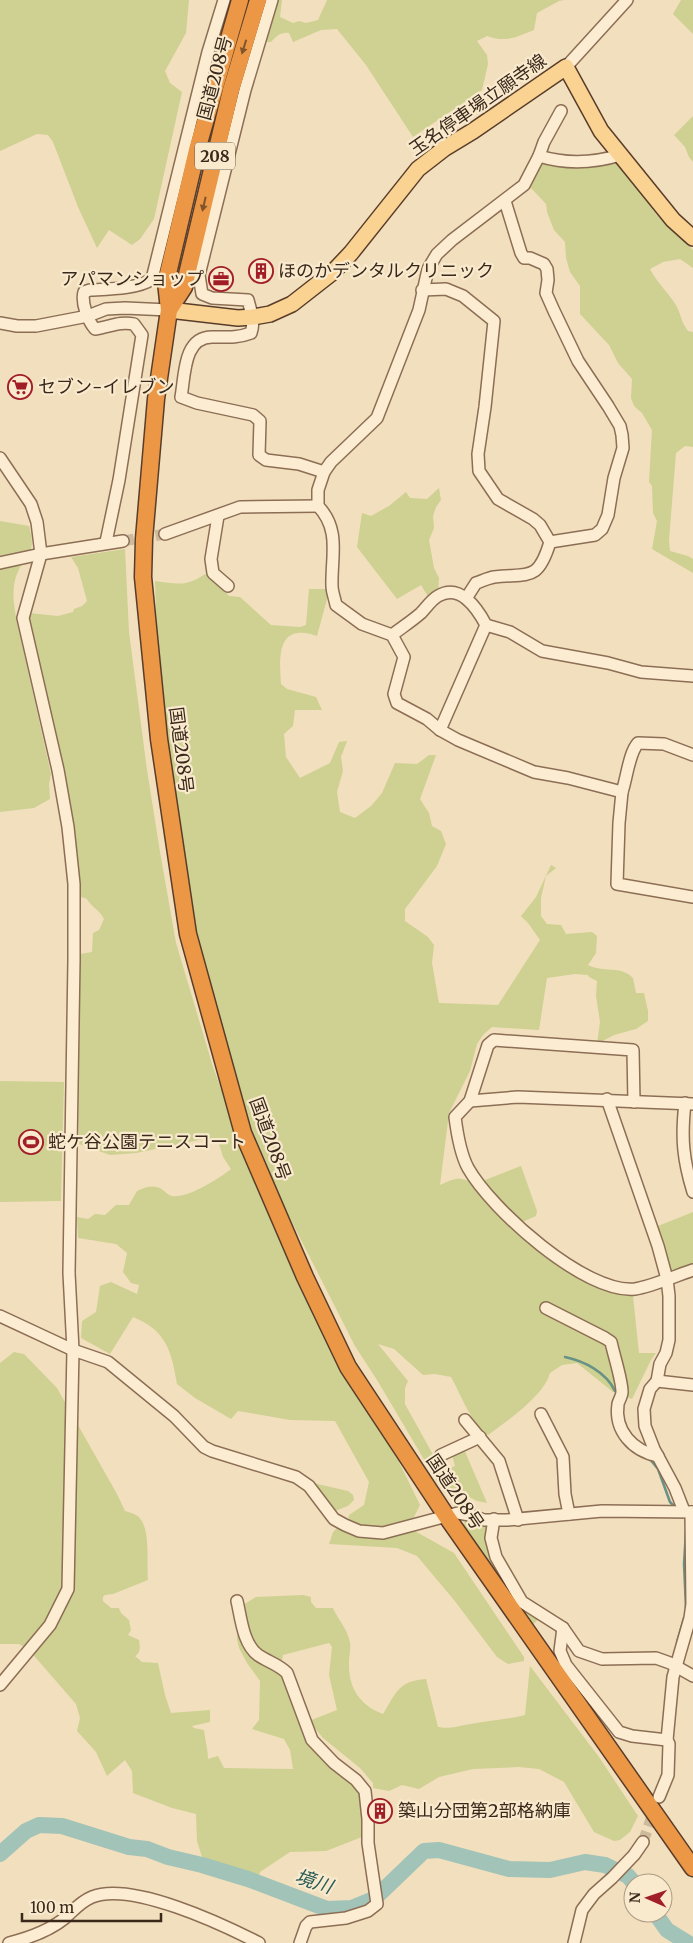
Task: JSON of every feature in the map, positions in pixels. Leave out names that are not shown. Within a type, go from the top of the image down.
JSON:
[{"type":"highway","name":"国道208号","points":[[240,0],[197,150],[166,282],[170,310],[156,399],[143,576],[159,739],[188,934],[244,1133],[305,1276],[348,1367],[447,1517],[693,1868]]},
{"type":"highway","name":"国道208号","points":[[170,310],[184,287],[231,90],[258,0]]},
{"type":"main road","name":"玉名停車場立願寺線","points":[[170,310],[238,318],[270,314],[292,304],[313,289],[351,253],[418,169],[445,148],[566,67],[602,131],[673,220],[693,238]]},
{"type":"street","points":[[106,542],[121,472],[142,336],[134,324],[120,322],[96,329],[91,325],[88,316],[83,298],[84,292],[136,286],[146,284],[152,279],[208,52],[224,0]]},
{"type":"street","points":[[272,0],[245,90],[199,275],[202,294],[212,298],[248,300],[253,317],[251,333],[236,337],[208,336],[198,339],[192,344],[181,397],[197,403],[253,415],[260,421],[259,455],[266,460],[299,464],[324,472]]},
{"type":"street","points":[[566,67],[627,0]]},
{"type":"street","points":[[561,111],[524,185],[436,254],[428,269],[416,319],[377,418],[331,462],[324,472],[318,490],[318,506],[325,513],[334,541],[332,586],[336,605],[362,624],[392,635],[404,657],[394,694],[397,704],[427,719],[440,730],[458,740],[534,772],[568,778],[622,792]]},
{"type":"street","points":[[539,156],[553,160],[597,161],[620,155]]},
{"type":"street","points":[[505,201],[520,253],[524,258],[530,258],[544,264],[548,274],[546,293],[554,311],[578,361],[620,426],[622,435],[623,448],[614,478],[608,515],[602,529],[595,535],[550,542]]},
{"type":"street","points":[[422,290],[446,289],[463,296],[494,321],[478,454],[479,471],[498,499],[533,519],[540,525],[550,542],[543,563],[532,574],[521,577],[492,577],[476,583],[467,598]]},
{"type":"street","points":[[0,323],[17,326],[36,326],[88,316],[106,309],[170,310]]},
{"type":"street","points":[[0,458],[31,504],[37,522],[41,554],[23,618],[58,770],[68,827],[74,884],[69,1273],[73,1350],[68,1589],[50,1625],[0,1685]]},
{"type":"street","points":[[165,534],[240,507],[318,506]]},
{"type":"street","points":[[218,516],[211,559],[213,573],[228,586]]},
{"type":"street","points":[[0,563],[106,542],[123,541]]},
{"type":"street","points":[[392,635],[420,614],[438,596],[456,593],[467,598],[480,613],[486,625],[510,632],[542,651],[608,663],[641,672],[693,676]]},
{"type":"street","points":[[440,730],[486,625]]},
{"type":"street","points":[[693,755],[664,744],[638,743],[632,750],[630,766],[622,792],[617,884],[693,897]]},
{"type":"street","points":[[634,1102],[633,1050],[494,1040],[488,1044],[470,1100],[455,1117],[468,1167],[480,1186],[528,1235],[549,1252],[594,1280],[609,1285],[635,1289],[693,1270]]},
{"type":"street","points":[[470,1100],[518,1097],[689,1104],[683,1122],[683,1156],[693,1192]]},
{"type":"street","points":[[607,1100],[643,1202],[667,1279],[670,1296],[669,1340],[666,1353],[660,1364],[657,1381],[650,1389],[644,1409],[645,1426],[684,1511],[692,1604],[690,1618],[676,1667],[669,1706],[667,1740],[669,1744],[668,1775],[660,1798]]},
{"type":"street","points":[[546,1308],[611,1342],[622,1393],[618,1403],[618,1424],[631,1444],[647,1454],[658,1456]]},
{"type":"street","points":[[0,1316],[73,1350],[108,1362],[174,1416],[204,1447],[296,1477],[309,1486],[334,1519],[345,1526],[359,1531],[383,1533],[458,1513],[484,1520],[518,1520],[602,1511],[684,1511]]},
{"type":"street","points":[[657,1381],[693,1385]]},
{"type":"street","points":[[541,1414],[563,1457],[569,1514]]},
{"type":"street","points":[[465,1420],[500,1461],[518,1520]]},
{"type":"street","points":[[441,1455],[480,1437]]},
{"type":"street","points":[[494,1519],[491,1538],[496,1557],[522,1602],[563,1628],[578,1651],[602,1659],[656,1658],[670,1663],[693,1676]]},
{"type":"street","points":[[238,1601],[242,1625],[249,1644],[257,1655],[281,1666],[287,1673],[312,1740],[334,1763],[356,1780],[365,1791],[368,1843],[377,1904],[368,1911],[346,1918],[310,1922],[306,1926],[300,1943]]},
{"type":"street","points":[[563,1628],[560,1651],[566,1665],[619,1732],[632,1736],[667,1740]]},
{"type":"street","points":[[574,1943],[582,1910],[594,1894],[634,1855],[642,1842]]},
{"type":"street","points":[[9,1943],[48,1930],[81,1902],[107,1893],[149,1898],[185,1911],[258,1943]]},
{"type":"green space","points":[[0,0],[189,0],[186,33],[165,71],[170,83],[182,92],[154,219],[140,239],[132,245],[109,230],[97,248],[78,207],[53,142],[48,135],[37,134],[0,151]]},
{"type":"green space","points":[[278,0],[282,0],[280,17],[293,23],[299,21],[306,23],[318,20],[327,0],[565,0],[559,1],[537,13],[534,30],[506,39],[487,36],[477,41],[487,55],[488,64],[482,90],[413,137],[366,65],[337,29],[321,30],[293,42],[289,33],[283,33],[271,42],[262,42]]},
{"type":"green space","points":[[681,0],[693,0],[693,34],[673,14]]},
{"type":"green space","points":[[693,116],[693,162],[685,147],[674,135]]},
{"type":"green space","points":[[539,156],[612,158],[656,214],[693,250],[693,268],[680,259],[663,262],[650,269],[676,304],[688,331],[693,332],[693,447],[685,446],[676,453],[669,540],[670,551],[693,559],[693,573],[652,549],[657,521],[653,513],[652,486],[649,482],[652,430],[642,413],[634,406],[631,398],[632,379],[618,363],[609,345],[580,314],[580,286],[570,272],[566,258],[565,242],[554,230],[546,204],[532,189],[524,185]]},
{"type":"green space","points":[[439,488],[441,500],[433,516],[434,528],[429,540],[434,568],[439,578],[438,596],[433,600],[428,594],[429,598],[421,585],[397,599],[357,547],[362,513],[371,516],[389,506],[406,492],[410,498],[427,499]]},
{"type":"green space","points":[[0,521],[29,526],[31,535],[31,548],[15,580],[14,602],[51,774],[49,784],[50,799],[34,808],[0,812]]},
{"type":"green space","points":[[125,549],[129,632],[147,770],[176,943],[213,1067],[262,1199],[370,1413],[399,1462],[420,1505],[412,1521],[387,1529],[368,1529],[348,1522],[349,1515],[364,1505],[369,1482],[335,1421],[290,1420],[238,1411],[231,1419],[195,1398],[177,1384],[166,1343],[153,1329],[133,1317],[110,1354],[81,1338],[82,1321],[96,1312],[100,1286],[111,1282],[137,1294],[139,1285],[131,1283],[123,1272],[127,1253],[116,1244],[78,1238],[77,1217],[88,1219],[95,1214],[105,1215],[116,1205],[129,1205],[137,1191],[147,1187],[160,1188],[172,1196],[186,1194],[211,1182],[231,1169],[223,1157],[219,1144],[212,1140],[204,1139],[136,1153],[110,1155],[79,1144],[76,958],[80,954],[92,952],[93,933],[99,930],[104,919],[87,899],[76,895],[28,616],[29,613],[58,616],[73,612],[74,609],[82,606],[87,601],[78,568],[71,557]]},
{"type":"green space","points":[[205,574],[219,584],[229,596],[240,597],[271,625],[300,627],[306,625],[309,589],[328,589],[317,636],[304,633],[294,634],[288,638],[283,644],[280,673],[281,684],[287,689],[316,697],[322,710],[295,710],[293,726],[284,734],[286,757],[300,778],[330,763],[339,742],[347,741],[341,757],[343,771],[337,792],[340,812],[355,818],[371,806],[382,793],[395,763],[417,764],[429,755],[436,755],[420,799],[429,813],[432,826],[441,831],[446,844],[437,866],[405,909],[405,921],[428,937],[434,945],[432,963],[439,1003],[498,1005],[540,940],[521,916],[536,897],[551,865],[556,868],[546,876],[541,898],[541,916],[547,924],[561,925],[566,934],[592,932],[597,936],[596,953],[588,965],[628,974],[633,978],[636,993],[644,993],[648,1021],[636,1029],[614,1035],[597,1044],[600,1022],[596,996],[597,981],[588,975],[575,974],[547,978],[539,1030],[492,1027],[483,1035],[477,1044],[470,1071],[449,1113],[440,1185],[458,1179],[466,1180],[476,1186],[552,1258],[575,1276],[601,1289],[633,1296],[639,1353],[656,1353],[632,1399],[613,1392],[577,1363],[562,1365],[550,1373],[546,1382],[533,1399],[488,1435],[477,1425],[451,1377],[435,1374],[423,1375],[394,1349],[378,1344],[408,1381],[405,1388],[405,1404],[442,1471],[455,1466],[451,1451],[464,1449],[487,1503],[477,1501],[465,1495],[448,1494],[444,1492],[438,1483],[355,1346],[272,1183],[248,1121],[209,990],[197,938],[170,771],[157,642],[155,581],[181,584],[193,581]]},
{"type":"green space","name":"蛇ケ谷公園テニスコート","points":[[0,1081],[64,1082],[61,1201],[0,1202]]},
{"type":"green space","points":[[521,1166],[537,1211],[536,1216],[520,1223],[480,1182]]},
{"type":"green space","points":[[693,1212],[693,1267],[671,1276],[653,1228]]},
{"type":"green space","points":[[14,1352],[24,1354],[57,1388],[125,1511],[135,1514],[141,1520],[146,1535],[148,1580],[113,1594],[105,1595],[103,1601],[111,1608],[119,1608],[121,1613],[129,1620],[131,1630],[128,1635],[139,1640],[139,1651],[135,1656],[142,1662],[158,1663],[171,1713],[210,1710],[210,1722],[192,1726],[204,1730],[208,1759],[218,1756],[224,1768],[293,1769],[290,1750],[284,1739],[252,1729],[259,1720],[260,1681],[239,1648],[237,1639],[238,1608],[256,1597],[303,1595],[311,1597],[311,1602],[316,1608],[333,1608],[349,1638],[349,1671],[353,1688],[368,1706],[383,1714],[399,1689],[409,1682],[426,1679],[438,1727],[452,1728],[525,1715],[530,1666],[599,1757],[638,1816],[630,1832],[620,1840],[614,1841],[594,1832],[564,1782],[539,1769],[519,1767],[473,1769],[439,1777],[419,1789],[402,1785],[389,1791],[373,1788],[373,1783],[360,1768],[323,1738],[309,1721],[337,1710],[329,1675],[332,1647],[329,1643],[283,1655],[281,1666],[308,1729],[365,1791],[362,1837],[326,1851],[290,1852],[260,1872],[258,1880],[223,1870],[203,1860],[197,1841],[196,1814],[172,1808],[133,1793],[132,1771],[125,1760],[107,1776],[96,1752],[77,1731],[80,1718],[76,1704],[29,1650],[19,1644],[0,1644],[0,1363]]},
{"type":"green space","points":[[313,1483],[348,1491],[353,1495],[354,1500],[348,1506],[335,1511]]},
{"type":"green space","points":[[465,1519],[485,1526],[494,1526],[493,1558],[496,1568],[516,1603],[541,1617],[529,1628],[463,1532]]},
{"type":"green space","points":[[338,1527],[413,1530],[454,1553],[524,1657],[524,1661],[508,1664],[497,1657],[454,1600],[417,1556],[397,1548],[329,1544],[333,1532]]},
{"type":"waterway","points":[[565,1357],[580,1361],[594,1368],[606,1378],[615,1391]]},
{"type":"waterway","points":[[649,1458],[658,1469],[670,1502],[675,1507]]},
{"type":"waterway","points":[[686,1531],[684,1564],[686,1608]]},
{"type":"waterway","points":[[677,1642],[684,1618]]},
{"type":"waterway","name":"境川","points":[[0,1854],[26,1831],[39,1825],[62,1826],[129,1847],[147,1849],[168,1857],[248,1879],[327,1909],[352,1908],[374,1899],[424,1851],[439,1850],[509,1869],[550,1870],[585,1862],[605,1865],[623,1874]]},
{"type":"waterway","name":"境川","points":[[662,1923],[667,1930],[688,1943]]},
{"type":"tunnel","points":[[123,541],[165,534]]},
{"type":"tunnel","points":[[643,1842],[655,1808]]},
{"type":"place","name":"ほのかデンタルクリニック","points":[[261,271]]},
{"type":"place","name":"アパマンショップ","points":[[221,279]]},
{"type":"place","name":"セブン-イレブン","points":[[20,387]]},
{"type":"place","name":"蛇ケ谷公園テニスコート","points":[[31,1142]]},
{"type":"place","name":"築山分団第2部格納庫","points":[[380,1811]]}]
